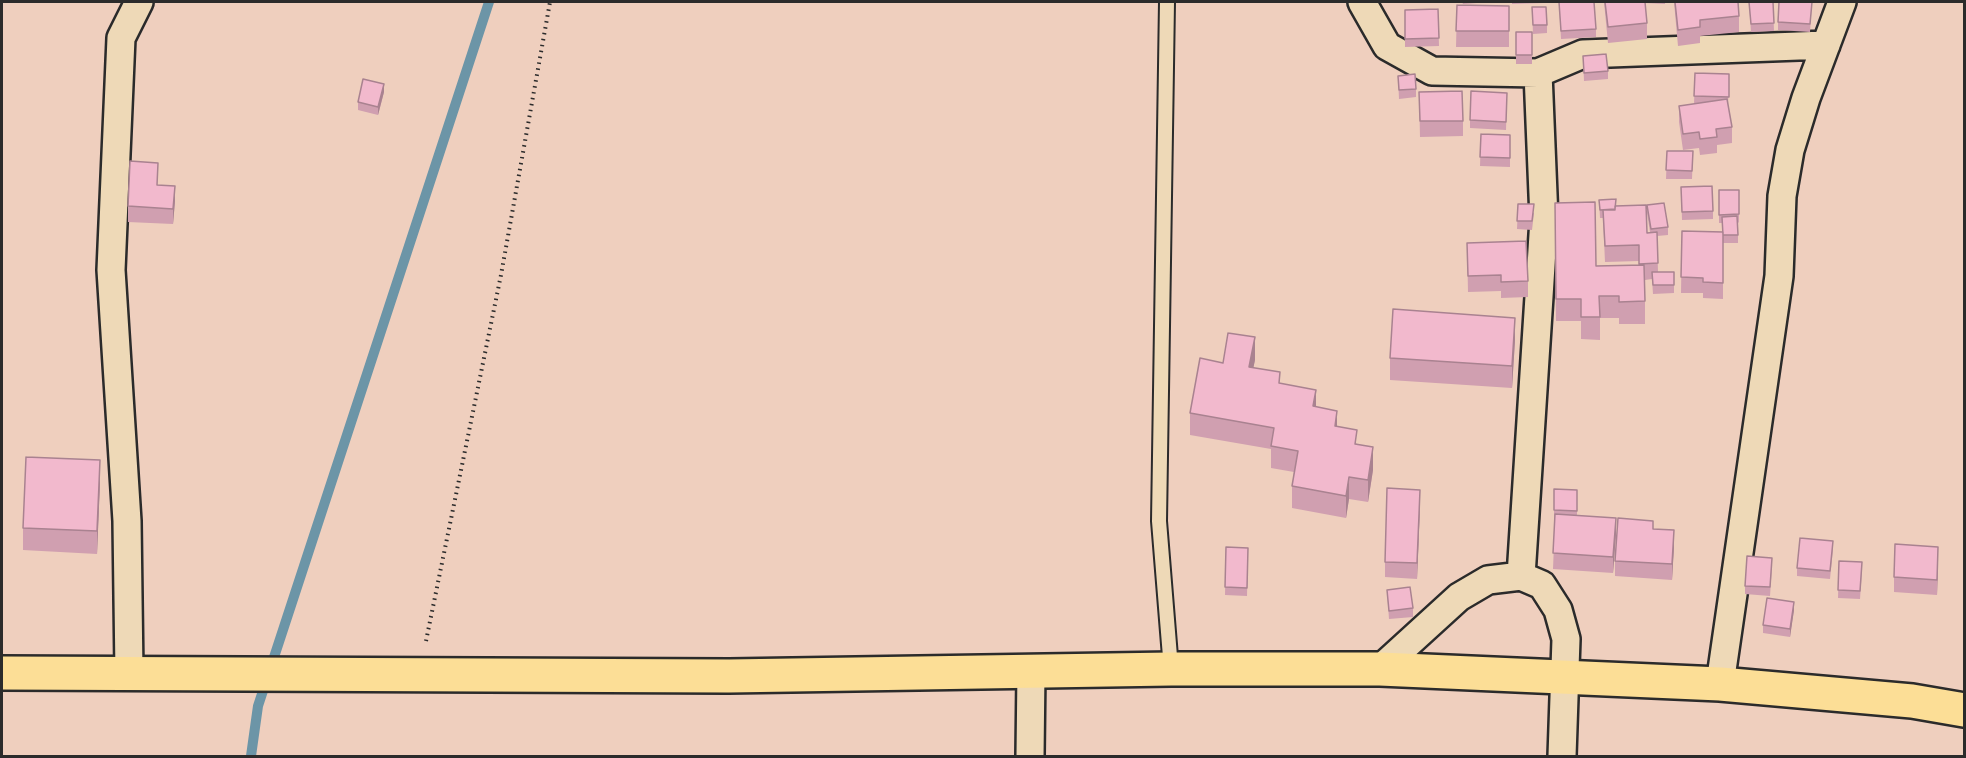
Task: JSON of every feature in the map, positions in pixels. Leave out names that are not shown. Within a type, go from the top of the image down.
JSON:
[{"type":"highway","points":[[2,674],[729,676],[1171,669],[1380,669],[1720,684],[1912,701],[1965,710]]},
{"type":"street","points":[[129,674],[127,521],[111,270],[122,38],[139,2]]},
{"type":"street","points":[[1362,2],[1387,46],[1432,71],[1538,73],[1583,54],[1826,45]]},
{"type":"street","points":[[1720,684],[1779,276],[1782,196],[1790,150],[1806,98],[1842,2]]},
{"type":"street","points":[[1521,576],[1544,219],[1538,73]]},
{"type":"street","points":[[1380,669],[1459,597],[1488,580],[1521,576],[1542,585],[1558,610],[1566,639],[1562,756]]},
{"type":"street","points":[[1030,756],[1031,671]]},
{"type":"lane","points":[[1167,2],[1159,521],[1171,669]]},
{"type":"path","points":[[420,674],[501,274],[550,2]]},
{"type":"shaded area","points":[[2,2],[1964,2],[1964,756],[2,756]]},
{"type":"building","points":[[1559,2],[1594,2],[1596,29],[1561,31]]},
{"type":"building","points":[[1605,2],[1645,2],[1647,23],[1608,27]]},
{"type":"building","points":[[1675,2],[1738,2],[1739,16],[1700,20],[1700,27],[1678,30]]},
{"type":"building","points":[[1749,2],[1773,2],[1774,23],[1751,24]]},
{"type":"building","points":[[1779,2],[1812,2],[1810,24],[1778,22]]},
{"type":"building","points":[[1457,5],[1509,6],[1509,31],[1456,31]]},
{"type":"building","points":[[1532,7],[1546,7],[1547,25],[1533,25]]},
{"type":"building","points":[[1438,9],[1439,38],[1405,39],[1405,10]]},
{"type":"building","points":[[1516,32],[1532,32],[1532,55],[1516,55]]},
{"type":"building","points":[[1606,54],[1608,71],[1584,73],[1583,56]]},
{"type":"building","points":[[1695,73],[1729,74],[1729,97],[1694,96]]},
{"type":"building","points":[[1415,74],[1416,89],[1399,90],[1398,76]]},
{"type":"building","points":[[363,79],[384,84],[378,107],[358,102]]},
{"type":"building","points":[[1462,91],[1463,121],[1420,121],[1419,92]]},
{"type":"building","points":[[1471,91],[1507,93],[1506,122],[1470,120]]},
{"type":"building","points":[[1727,99],[1732,127],[1716,129],[1717,137],[1700,139],[1699,132],[1683,134],[1679,106]]},
{"type":"building","points":[[1481,134],[1510,135],[1510,158],[1480,157]]},
{"type":"building","points":[[1667,151],[1693,151],[1692,171],[1666,170]]},
{"type":"building","points":[[130,161],[158,163],[157,185],[175,186],[173,209],[128,206]]},
{"type":"building","points":[[1712,186],[1713,211],[1682,212],[1681,187]]},
{"type":"building","points":[[1719,190],[1739,190],[1739,214],[1719,215]]},
{"type":"building","points":[[1616,199],[1615,209],[1600,210],[1599,200]]},
{"type":"building","points":[[1595,202],[1596,266],[1644,265],[1645,301],[1619,302],[1619,296],[1599,296],[1600,317],[1581,317],[1581,299],[1556,299],[1555,203]]},
{"type":"building","points":[[1664,203],[1668,227],[1651,229],[1647,205]]},
{"type":"building","points":[[1518,204],[1534,204],[1532,221],[1517,221]]},
{"type":"building","points":[[1646,205],[1647,233],[1657,232],[1658,263],[1639,264],[1639,245],[1605,246],[1603,210],[1615,210],[1615,206]]},
{"type":"building","points":[[1737,216],[1738,235],[1723,235],[1722,217]]},
{"type":"building","points":[[1682,231],[1723,232],[1723,283],[1703,282],[1703,278],[1681,277]]},
{"type":"building","points":[[1526,241],[1528,281],[1501,282],[1501,275],[1468,276],[1467,243]]},
{"type":"building","points":[[1652,272],[1674,272],[1674,285],[1653,285]]},
{"type":"building","points":[[1393,309],[1515,318],[1512,366],[1390,358]]},
{"type":"building","points":[[1228,333],[1255,337],[1249,367],[1280,372],[1279,383],[1316,390],[1313,406],[1337,411],[1335,426],[1357,430],[1355,444],[1373,447],[1368,480],[1349,477],[1346,496],[1292,486],[1298,451],[1271,446],[1274,428],[1190,413],[1200,358],[1223,363]]},
{"type":"building","points":[[26,457],[100,460],[97,531],[23,528]]},
{"type":"building","points":[[1387,488],[1420,490],[1417,563],[1385,562]]},
{"type":"building","points":[[1554,489],[1577,490],[1577,511],[1554,510]]},
{"type":"building","points":[[1555,514],[1616,518],[1613,557],[1553,553]]},
{"type":"building","points":[[1618,518],[1653,521],[1653,529],[1674,530],[1672,564],[1615,561]]},
{"type":"building","points":[[1800,538],[1833,541],[1830,571],[1797,568]]},
{"type":"building","points":[[1895,544],[1938,547],[1937,580],[1894,577]]},
{"type":"building","points":[[1226,547],[1248,548],[1247,588],[1225,587]]},
{"type":"building","points":[[1747,556],[1772,558],[1770,587],[1745,586]]},
{"type":"building","points":[[1839,561],[1862,562],[1860,591],[1838,590]]},
{"type":"building","points":[[1410,587],[1413,608],[1389,611],[1387,590]]},
{"type":"building","points":[[1767,598],[1794,602],[1790,629],[1763,625]]},
{"type":"waterway","points":[[251,756],[258,706],[489,2]]}]
